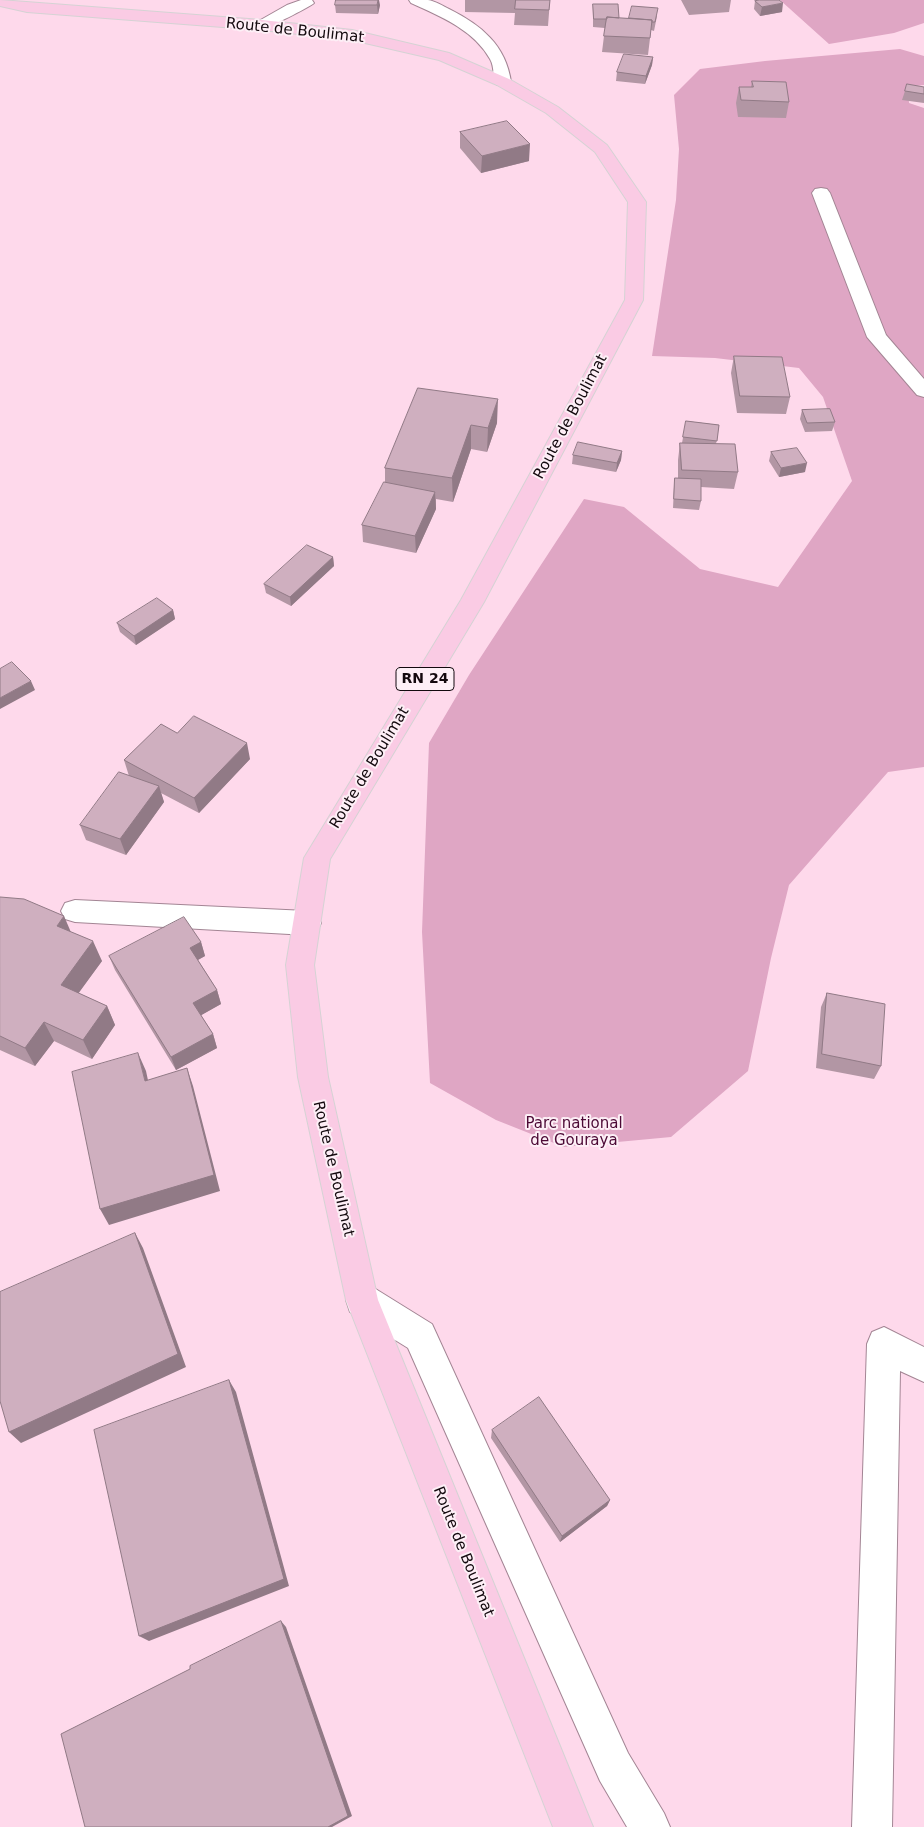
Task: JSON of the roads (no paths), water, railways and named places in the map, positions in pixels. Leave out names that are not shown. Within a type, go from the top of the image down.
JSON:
[{"type":"main road","name":"Route de Boulimat","points":[[0,2],[27,8],[262,25],[352,34],[444,56],[504,82],[552,110],[601,149],[637,202],[634,300],[472,602],[316,858],[300,965],[313,1077],[362,1300],[573,1827]]},
{"type":"street","points":[[421,2],[455,3]]},
{"type":"street","points":[[421,2],[446,13],[478,34],[499,60],[504,82]]},
{"type":"street","points":[[262,25],[292,8],[307,4]]},
{"type":"street","points":[[821,193],[877,337],[924,391]]},
{"type":"street","points":[[75,911],[307,923]]},
{"type":"street","points":[[362,1300],[420,1336],[614,1768],[650,1827]]},
{"type":"street","points":[[872,1827],[884,1344],[924,1365]]},
{"type":"park label","name":"Parc national de Gouraya","points":[[574,1132]]}]
